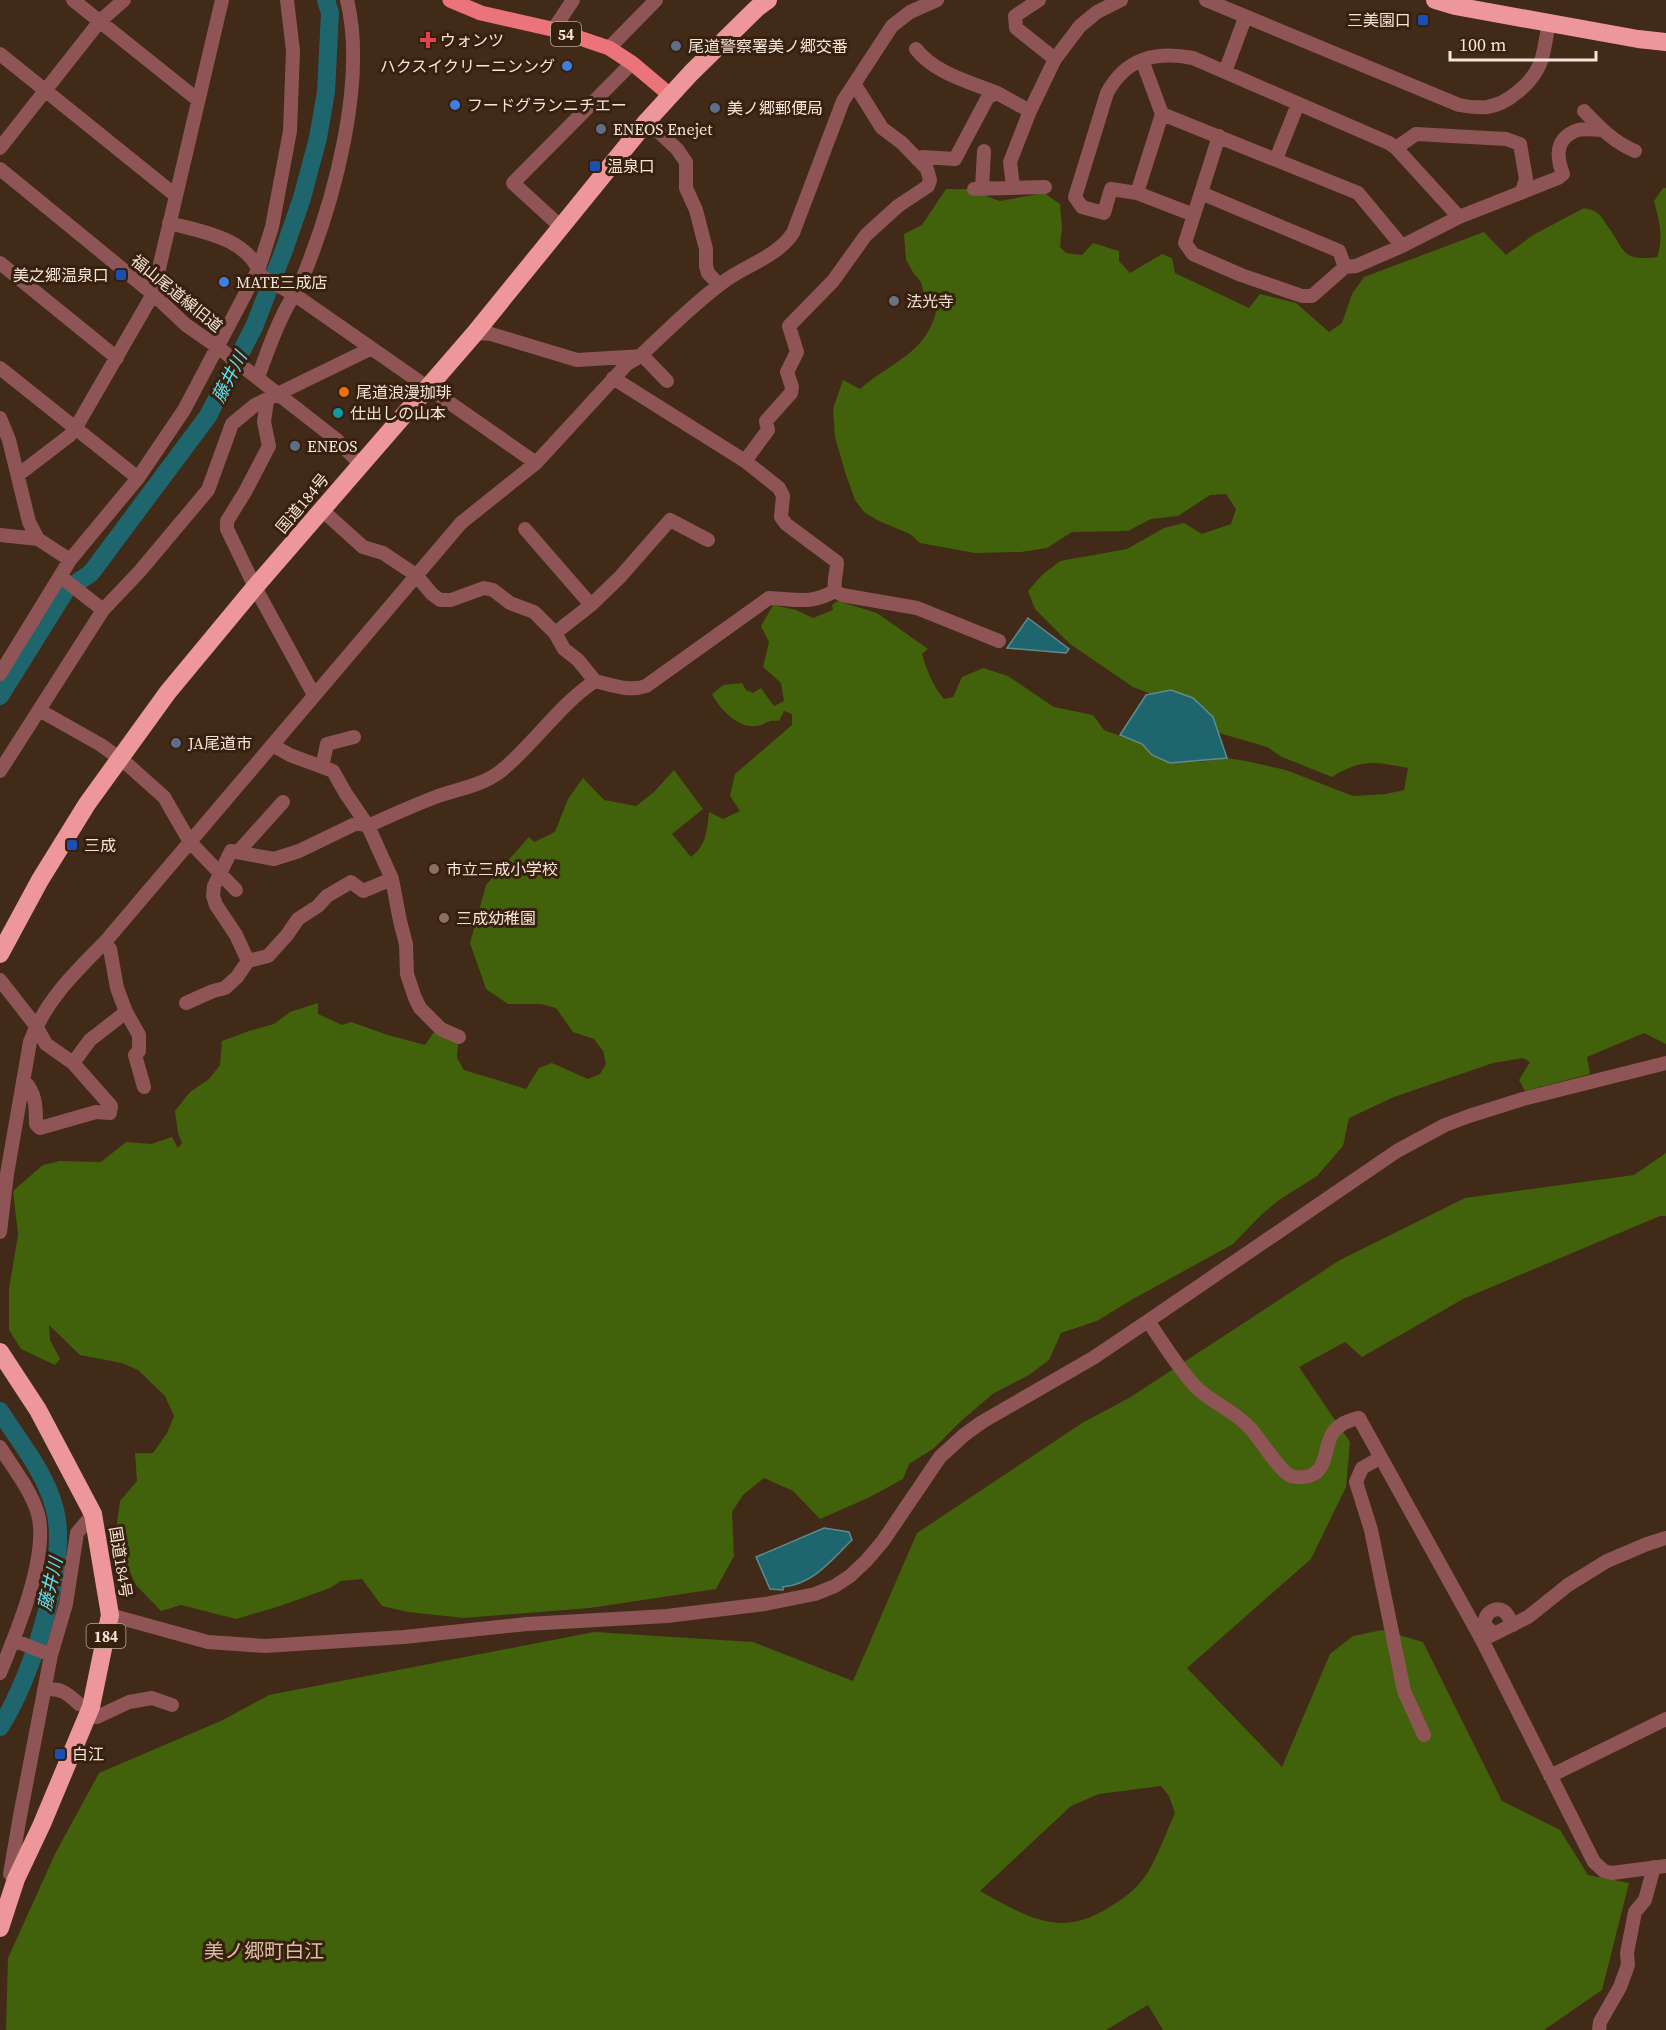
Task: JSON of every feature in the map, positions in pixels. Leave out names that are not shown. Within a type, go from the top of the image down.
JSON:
[{"type":"highway","name":"国道184号","points":[[0,954],[87,804],[168,692],[255,587],[475,333],[647,121],[757,8],[768,0]]},
{"type":"highway","points":[[1435,0],[1455,6],[1666,42]]},
{"type":"highway","name":"国道184号","points":[[0,1352],[38,1410],[93,1514],[110,1615],[84,1709],[42,1824],[16,1880],[0,1928]]},
{"type":"main road","name":"54","points":[[450,0],[481,13],[553,30],[609,48],[632,63],[670,95]]},
{"type":"street","points":[[73,0],[198,100]]},
{"type":"street","points":[[0,148],[100,21],[124,0]]},
{"type":"street","points":[[0,674],[63,579],[70,560],[138,478],[184,410],[260,272],[272,228],[290,131],[293,51],[287,0]]},
{"type":"street","points":[[255,375],[288,304],[324,216],[346,129],[353,48],[347,0]]},
{"type":"street","points":[[609,48],[656,0]]},
{"type":"street","points":[[0,1232],[7,1174],[30,1042],[49,1003],[105,942],[461,523],[536,463],[627,364],[639,357],[719,285],[734,274],[774,253],[786,243],[793,233],[843,101],[892,26],[910,12],[937,0]]},
{"type":"street","points":[[1038,0],[1015,16],[1016,28],[1055,59]]},
{"type":"street","points":[[1014,187],[1010,162],[1030,111],[1055,59],[1080,26],[1097,12],[1121,0]]},
{"type":"street","points":[[1206,0],[1459,105],[1476,108],[1502,102],[1531,79],[1540,63],[1549,22]]},
{"type":"street","points":[[18,475],[75,429],[153,294],[219,1]]},
{"type":"street","points":[[553,30],[570,1]]},
{"type":"street","points":[[1225,72],[1245,18]]},
{"type":"street","points":[[916,49],[944,71],[997,93],[1030,111]]},
{"type":"street","points":[[0,54],[175,195]]},
{"type":"street","points":[[1194,215],[1137,194],[1112,189],[1104,213],[1082,207],[1075,197],[1107,93],[1114,79],[1132,64],[1142,60],[1167,54],[1193,58],[1396,148],[1458,217]]},
{"type":"street","points":[[1137,194],[1162,114],[1142,60]]},
{"type":"street","points":[[561,227],[513,183],[632,63]]},
{"type":"street","points":[[745,461],[768,430],[766,421],[791,393],[792,387],[787,372],[797,352],[789,326],[833,281],[867,235],[898,206],[928,186],[930,180],[927,169],[902,143],[882,128],[855,85]]},
{"type":"street","points":[[917,159],[922,157],[955,159],[988,98],[997,93]]},
{"type":"street","points":[[1276,159],[1298,104]]},
{"type":"street","points":[[1584,111],[1602,130],[1625,148],[1635,152]]},
{"type":"street","points":[[1162,114],[1358,194],[1402,246]]},
{"type":"street","points":[[647,121],[677,149],[686,162],[686,188],[699,221],[706,249],[706,266],[708,273],[719,285]]},
{"type":"street","points":[[1219,136],[1185,243],[1193,254],[1241,275],[1302,296],[1312,296],[1345,267],[1356,266],[1402,246],[1458,217],[1558,178],[1563,174],[1557,158],[1558,151],[1566,137],[1579,130],[1602,130]]},
{"type":"street","points":[[1396,148],[1416,134],[1506,140],[1520,144],[1526,179],[1522,191]]},
{"type":"street","points":[[984,151],[978,188],[1045,187]]},
{"type":"street","name":"福山尾道線旧道","points":[[0,169],[153,294],[186,325],[255,375],[273,397],[337,440],[361,465]]},
{"type":"street","points":[[1201,193],[1339,251],[1345,267]]},
{"type":"street","points":[[169,223],[225,238],[251,256],[260,272],[536,463]]},
{"type":"street","points":[[0,263],[117,358]]},
{"type":"street","points":[[475,333],[491,334],[577,360],[644,356],[667,381]]},
{"type":"street","points":[[0,771],[39,710],[99,606],[140,571],[208,490],[232,424],[255,405],[370,349]]},
{"type":"street","points":[[0,368],[138,478]]},
{"type":"street","points":[[613,378],[745,461],[779,489],[783,496],[781,517],[786,524],[837,562],[835,591]]},
{"type":"street","points":[[273,397],[264,422],[268,446],[245,492],[227,521],[227,529],[255,587],[314,695]]},
{"type":"street","points":[[0,418],[9,440],[29,522],[38,539]]},
{"type":"street","points":[[322,510],[363,547],[383,553],[416,575],[440,600],[451,600],[484,588],[493,590],[510,603],[534,612],[555,633],[564,649],[578,660],[595,681],[628,688],[637,689],[646,686],[769,598],[819,599],[835,591]]},
{"type":"street","points":[[555,633],[591,606],[670,520],[708,540]]},
{"type":"street","points":[[525,530],[591,606]]},
{"type":"street","points":[[0,535],[38,539],[70,560]]},
{"type":"street","points":[[63,579],[99,606]]},
{"type":"street","points":[[835,591],[842,595],[917,608],[999,640]]},
{"type":"street","points":[[248,961],[213,896],[214,886],[231,851],[274,859],[299,851],[357,823],[368,825],[442,795],[487,780],[526,747],[581,690],[595,681]]},
{"type":"street","points":[[39,710],[100,745],[127,764],[164,797],[190,842],[236,890]]},
{"type":"street","points":[[322,767],[327,744],[354,737]]},
{"type":"street","points":[[272,745],[290,755],[333,771],[368,825],[392,879],[406,944],[407,974],[415,998],[420,1008],[441,1029],[459,1037]]},
{"type":"street","points":[[239,851],[283,802]]},
{"type":"street","points":[[186,1004],[225,988],[237,977],[248,961],[268,956],[298,919],[318,906],[327,896],[351,882],[363,891],[392,879]]},
{"type":"street","points":[[105,942],[110,949],[117,988],[138,1035],[139,1051],[135,1055],[144,1087]]},
{"type":"street","points":[[0,980],[36,1026],[46,1044],[73,1063],[111,1106],[110,1113],[96,1112],[40,1128],[36,1124],[36,1107],[31,1088],[23,1080]]},
{"type":"street","points":[[73,1063],[90,1040],[126,1012]]},
{"type":"street","points":[[110,1615],[208,1642],[265,1646],[527,1624],[667,1616],[765,1604],[816,1594],[835,1586],[866,1561],[883,1541],[940,1457],[950,1446],[982,1422],[1093,1358],[1397,1151],[1445,1125],[1523,1099],[1666,1063]]},
{"type":"street","points":[[1148,1321],[1196,1388],[1230,1410],[1249,1426],[1282,1469],[1291,1476],[1311,1475],[1319,1469],[1324,1460],[1329,1437],[1346,1420],[1359,1418],[1452,1583],[1594,1862],[1604,1871],[1612,1873],[1660,1866]]},
{"type":"street","points":[[0,1447],[32,1499],[39,1516],[41,1537],[35,1573],[14,1640],[2,1665]]},
{"type":"street","points":[[1380,1458],[1362,1468],[1356,1482],[1371,1530],[1404,1691],[1424,1735]]},
{"type":"street","points":[[16,1880],[10,1874],[51,1655],[66,1604],[77,1533],[93,1514]]},
{"type":"street","points":[[1482,1640],[1528,1617],[1568,1585],[1607,1561],[1666,1538]]},
{"type":"street","points":[[1496,1633],[1485,1625],[1486,1617],[1490,1612],[1498,1610],[1504,1612],[1513,1625]]},
{"type":"street","points":[[14,1640],[51,1655]]},
{"type":"street","points":[[44,1690],[55,1688],[65,1692],[97,1717],[129,1702],[152,1698],[172,1705]]},
{"type":"street","points":[[1550,1776],[1666,1719]]},
{"type":"street","points":[[1599,2030],[1600,2022],[1620,1987],[1628,1965],[1627,1953],[1635,1912],[1645,1900],[1660,1866]]},
{"type":"green space","points":[[1663,188],[1666,188],[1666,1044],[1644,1033],[1587,1057],[1590,1074],[1525,1091],[1519,1080],[1530,1062],[1523,1058],[1493,1063],[1394,1097],[1349,1118],[1343,1146],[1317,1176],[1279,1200],[1233,1244],[1097,1321],[1061,1333],[1049,1360],[1029,1375],[994,1393],[933,1449],[909,1464],[903,1479],[870,1497],[820,1519],[793,1491],[764,1478],[743,1495],[732,1512],[734,1556],[716,1589],[590,1608],[464,1618],[408,1612],[382,1606],[362,1579],[341,1581],[330,1588],[236,1619],[181,1605],[161,1611],[136,1585],[123,1557],[116,1531],[120,1501],[137,1481],[135,1453],[153,1453],[167,1433],[174,1416],[165,1396],[138,1370],[122,1363],[80,1355],[49,1325],[50,1340],[60,1359],[55,1365],[21,1349],[9,1330],[9,1289],[18,1235],[13,1191],[43,1165],[60,1161],[101,1162],[126,1142],[151,1144],[172,1137],[178,1148],[182,1143],[175,1111],[190,1092],[209,1079],[220,1065],[222,1041],[274,1024],[290,1012],[318,1003],[318,1014],[342,1025],[351,1022],[425,1045],[434,1032],[458,1044],[457,1058],[464,1070],[526,1089],[539,1068],[552,1063],[588,1079],[600,1074],[606,1064],[603,1051],[594,1039],[573,1032],[556,1008],[541,1004],[508,1004],[486,989],[470,943],[486,885],[529,837],[534,842],[555,832],[568,799],[583,778],[604,800],[636,806],[654,792],[674,770],[703,809],[672,834],[691,857],[703,842],[709,812],[723,819],[740,811],[730,796],[735,774],[792,725],[792,714],[784,711],[779,721],[750,726],[730,717],[712,694],[723,685],[742,683],[746,690],[753,693],[761,688],[774,706],[784,701],[781,683],[763,667],[769,642],[761,626],[773,605],[796,610],[813,618],[833,610],[832,605],[838,601],[877,613],[928,649],[922,654],[928,672],[944,699],[953,697],[962,677],[983,668],[1008,676],[1054,707],[1093,715],[1104,730],[1142,744],[1152,755],[1197,762],[1227,758],[1246,761],[1286,770],[1353,796],[1386,794],[1404,790],[1408,768],[1369,763],[1352,767],[1332,777],[1282,757],[1267,747],[1219,733],[1213,717],[1171,690],[1151,694],[1133,687],[1070,644],[1035,609],[1028,591],[1042,575],[1060,561],[1127,549],[1164,528],[1184,523],[1202,534],[1231,524],[1236,509],[1226,494],[1210,495],[1178,516],[1151,519],[1128,531],[1072,532],[1047,548],[1021,552],[975,553],[920,543],[910,534],[864,512],[855,500],[846,475],[835,437],[833,409],[843,380],[860,389],[917,346],[932,324],[937,308],[926,300],[921,282],[906,260],[904,234],[922,225],[946,189],[967,189],[1000,201],[1044,193],[1060,204],[1062,227],[1060,247],[1066,253],[1082,255],[1093,243],[1119,251],[1119,261],[1130,273],[1162,254],[1172,258],[1175,273],[1249,308],[1260,294],[1296,303],[1329,332],[1342,323],[1352,294],[1364,277],[1484,232],[1506,255],[1533,235],[1584,208],[1600,215],[1620,246],[1629,255],[1645,258],[1657,257],[1660,236],[1654,201]]},
{"type":"green space","points":[[1666,1153],[1666,1216],[1660,1216],[1463,1299],[1362,1357],[1345,1342],[1299,1367],[1350,1442],[1346,1487],[1311,1559],[1187,1668],[1282,1767],[1330,1654],[1353,1636],[1382,1630],[1423,1642],[1502,1801],[1560,1830],[1588,1875],[1629,1883],[1602,1990],[1544,2030],[1163,2030],[1148,2005],[1106,2030],[6,2030],[8,1958],[55,1854],[99,1773],[223,1720],[269,1695],[594,1632],[753,1642],[853,1681],[917,1533],[1082,1423],[1129,1398],[1340,1260],[1465,1198],[1634,1175]],"holes":[[[1161,1786],[1169,1796],[1175,1813],[1150,1869],[1138,1885],[1108,1908],[1090,1917],[1058,1923],[1028,1916],[980,1891],[1071,1806],[1099,1794]]]},
{"type":"water","points":[[1028,618],[1069,649],[1066,653],[1007,648]]},
{"type":"water","points":[[1171,690],[1193,698],[1213,717],[1227,758],[1170,763],[1152,755],[1142,744],[1120,735],[1146,695]]},
{"type":"water","points":[[824,1528],[849,1532],[852,1540],[813,1576],[794,1585],[783,1587],[783,1590],[770,1589],[756,1557]]},
{"type":"waterway","name":"藤井川","points":[[0,696],[66,590],[91,573],[208,416],[254,327],[302,198],[318,138],[326,92],[330,13],[326,0]]},
{"type":"waterway","name":"藤井川","points":[[0,1411],[45,1483],[55,1510],[58,1533],[57,1561],[44,1622],[23,1681],[0,1727]]},
{"type":"place","name":"三美園口","points":[[1423,20]]},
{"type":"place","name":"ウォンツ","points":[[428,40]]},
{"type":"place","name":"尾道警察署美ノ郷交番","points":[[676,46]]},
{"type":"place","name":"ハクスイクリーニンング","points":[[567,66]]},
{"type":"place","name":"フードグランニチエー","points":[[455,105]]},
{"type":"place","name":"美ノ郷郵便局","points":[[715,108]]},
{"type":"place","name":"ENEOS Enejet","points":[[601,129]]},
{"type":"place","name":"温泉口","points":[[595,166]]},
{"type":"place","name":"美之郷温泉口","points":[[121,275]]},
{"type":"place","name":"MATE三成店","points":[[224,282]]},
{"type":"place","name":"法光寺","points":[[894,301]]},
{"type":"place","name":"尾道浪漫珈琲","points":[[344,392]]},
{"type":"place","name":"仕出しの山本","points":[[338,413]]},
{"type":"place","name":"ENEOS","points":[[295,446]]},
{"type":"place","name":"JA尾道市","points":[[176,743]]},
{"type":"place","name":"三成","points":[[72,845]]},
{"type":"place","name":"市立三成小学校","points":[[434,869]]},
{"type":"place","name":"三成幼稚園","points":[[444,918]]},
{"type":"place","name":"白江","points":[[60,1754]]},
{"type":"district","name":"美ノ郷町白江","points":[[264,1951]]}]
